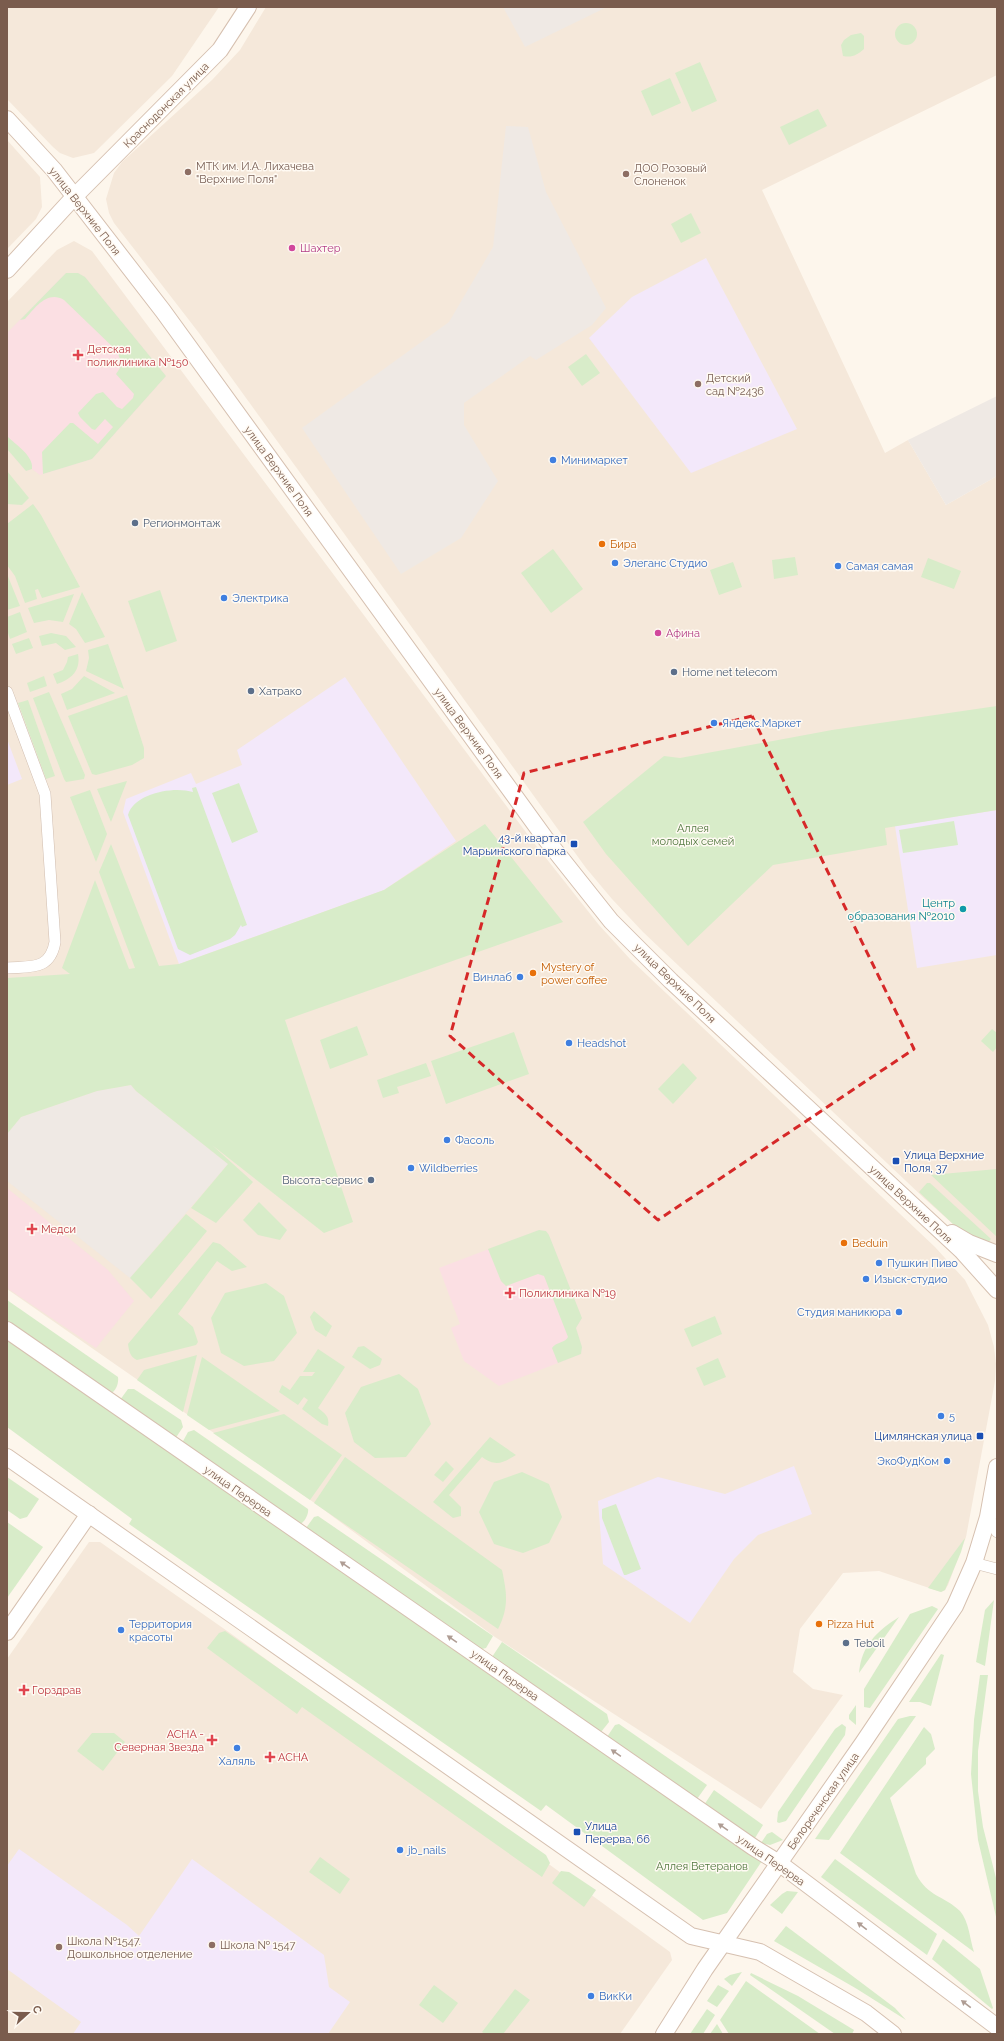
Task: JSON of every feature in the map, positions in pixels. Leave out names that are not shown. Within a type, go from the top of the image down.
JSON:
[{"type":"main road","name":"Краснодонская улица","points":[[7,270],[74,196],[220,50],[248,7]]},
{"type":"main road","name":"улица Верхние Поля","points":[[7,118],[54,170],[219,387],[545,838],[611,921],[672,981],[924,1215],[973,1262],[997,1290]]},
{"type":"main road","points":[[924,1215],[969,1243],[997,1254]]},
{"type":"main road","name":"улица Перерва","points":[[7,1330],[613,1751],[779,1864],[997,2027]]},
{"type":"main road","points":[[7,1457],[691,1936],[760,1952],[866,2013],[894,2034]]},
{"type":"main road","points":[[974,1563],[988,1517],[997,1467]]},
{"type":"main road","points":[[7,1632],[89,1514]]},
{"type":"main road","name":"Белореченская улица","points":[[664,2034],[705,1969],[934,1640],[958,1602],[974,1563]]},
{"type":"street","points":[[7,692],[45,794],[55,942],[54,952],[49,960],[42,965],[7,968]]},
{"type":"street","points":[[988,1517],[997,1532]]},
{"type":"street","points":[[974,1563],[997,1569]]},
{"type":"highlighted area","points":[[752,716],[914,1049],[658,1220],[450,1036],[524,773]]},
{"type":"shaded area","points":[[7,7],[219,7],[172,76],[94,153],[73,158],[60,153],[53,147],[7,99]]},
{"type":"shaded area","points":[[266,7],[997,7],[997,75],[762,190],[885,453],[908,440],[946,505],[997,476],[997,1250],[953,1224],[925,1199],[643,932],[612,899],[586,868],[199,333],[114,223],[109,213],[106,199],[114,173],[122,162],[212,80],[240,50]]},
{"type":"shaded area","points":[[503,7],[607,7],[525,47]]},
{"type":"shaded area","points":[[506,126],[528,127],[546,192],[606,308],[592,325],[536,360],[530,356],[464,403],[464,425],[498,481],[461,538],[401,574],[302,428],[449,322],[493,247]]},
{"type":"shaded area","points":[[7,140],[40,177],[42,207],[36,219],[7,249]]},
{"type":"shaded area","points":[[74,241],[92,251],[534,843],[599,925],[630,959],[935,1247],[965,1280],[988,1325],[994,1347],[996,1364],[995,1381],[966,1537],[948,1585],[945,1590],[941,1592],[879,1571],[843,1573],[800,1629],[793,1672],[813,1689],[843,1695],[761,1809],[495,1637],[316,1504],[7,1289],[7,302],[57,250]]},
{"type":"shaded area","name":"Детский сад №2436","points":[[706,258],[797,429],[691,473],[589,338],[632,297]]},
{"type":"shaded area","name":"Детская поликлиника №150","points":[[66,273],[78,273],[85,277],[166,376],[92,459],[40,475],[32,469],[26,471],[7,449],[7,333]]},
{"type":"shaded area","points":[[997,396],[997,476],[946,505],[908,440]]},
{"type":"shaded area","points":[[345,677],[456,841],[384,890],[179,964],[123,812],[126,799],[191,773],[196,784],[242,765],[237,750]]},
{"type":"shaded area","points":[[7,739],[22,779],[7,785]]},
{"type":"shaded area","points":[[997,810],[997,955],[917,968],[895,826]]},
{"type":"shaded area","points":[[131,1085],[136,1091],[228,1164],[130,1278],[7,1181],[7,1134],[21,1117],[97,1091]]},
{"type":"shaded area","name":"Медси","points":[[7,1188],[108,1270],[134,1301],[96,1348],[7,1288]]},
{"type":"shaded area","name":"Поликлиника №19","points":[[539,1230],[546,1231],[549,1235],[582,1318],[576,1328],[582,1347],[581,1354],[499,1386],[464,1361],[451,1328],[460,1324],[439,1268]]},
{"type":"shaded area","points":[[794,1466],[812,1514],[758,1535],[734,1559],[690,1623],[603,1564],[598,1501],[658,1477],[725,1494]]},
{"type":"shaded area","points":[[89,1542],[100,1542],[230,1633],[670,1952],[672,1960],[620,2034],[7,2034],[7,1659]]},
{"type":"shaded area","name":"Школа № 1547","points":[[19,1849],[127,1925],[139,1936],[192,1859],[324,1955],[329,1987],[350,2002],[328,2034],[73,2034],[81,2022],[7,1969],[7,1866]]},
{"type":"green space","points":[[906,23],[914,26],[917,34],[914,42],[906,45],[898,42],[895,34],[898,26]]},
{"type":"green space","points":[[861,33],[864,36],[864,49],[854,56],[843,56],[841,45],[844,40],[851,35]]},
{"type":"green space","points":[[700,62],[717,101],[692,112],[675,73]]},
{"type":"green space","points":[[670,78],[681,103],[652,116],[641,91]]},
{"type":"green space","points":[[818,109],[827,126],[789,145],[780,127]]},
{"type":"green space","points":[[691,213],[701,233],[681,243],[671,224]]},
{"type":"green space","points":[[66,273],[78,273],[85,277],[166,376],[92,459],[43,474],[42,452],[70,423],[73,423],[98,444],[113,427],[105,419],[95,430],[92,429],[80,417],[78,413],[96,394],[103,392],[117,407],[122,409],[133,398],[134,394],[116,374],[122,365],[117,351],[64,300],[58,297],[47,299],[37,306],[25,319],[20,320]]},
{"type":"green space","points":[[586,354],[600,373],[582,386],[568,367]]},
{"type":"green space","points":[[7,436],[27,455],[32,464],[32,469],[26,471],[7,449]]},
{"type":"green space","points":[[7,471],[29,498],[22,505],[7,504]]},
{"type":"green space","points":[[33,504],[41,515],[80,587],[42,598],[38,589],[35,590],[37,599],[25,603],[15,576],[7,565],[7,524]]},
{"type":"green space","points":[[553,549],[583,589],[551,613],[521,573]]},
{"type":"green space","points":[[795,557],[798,575],[774,579],[772,560]]},
{"type":"green space","points":[[928,558],[961,571],[954,589],[921,577]]},
{"type":"green space","points":[[733,562],[742,587],[719,595],[710,570]]},
{"type":"green space","points":[[7,574],[20,606],[7,610]]},
{"type":"green space","points":[[160,590],[177,641],[146,652],[128,601]]},
{"type":"green space","points":[[82,592],[105,637],[85,643],[76,629],[69,624]]},
{"type":"green space","points":[[74,594],[63,622],[49,620],[34,623],[28,608]]},
{"type":"green space","points":[[20,612],[27,632],[10,639],[7,630],[7,617]]},
{"type":"green space","points":[[51,633],[66,636],[76,647],[65,650],[56,643],[42,646],[39,636]]},
{"type":"green space","points":[[29,638],[33,648],[16,654],[12,644]]},
{"type":"green space","points":[[108,644],[124,689],[86,671],[89,658],[88,650]]},
{"type":"green space","points":[[78,654],[79,660],[77,669],[71,677],[57,684],[53,674],[63,670],[68,657]]},
{"type":"green space","points":[[44,676],[47,686],[30,692],[27,683]]},
{"type":"green space","points":[[84,676],[115,693],[67,710],[61,694],[72,689]]},
{"type":"green space","points":[[49,692],[85,775],[84,779],[66,782],[64,779],[33,698]]},
{"type":"green space","points":[[127,695],[144,748],[144,758],[132,765],[96,775],[92,774],[68,716]]},
{"type":"green space","points":[[28,700],[55,776],[46,779],[18,703]]},
{"type":"green space","name":"Аллея молодых семей","points":[[997,706],[997,810],[885,828],[887,845],[773,865],[688,946],[606,854],[583,822],[664,756],[680,758],[832,730]]},
{"type":"green space","points":[[127,781],[111,822],[97,789]]},
{"type":"green space","points":[[239,783],[258,832],[232,843],[212,793]]},
{"type":"green space","points":[[196,787],[247,925],[242,927],[241,925],[235,935],[230,939],[190,955],[178,949],[128,815],[132,807],[146,796],[176,790],[193,792],[192,788]]},
{"type":"green space","points":[[90,790],[107,834],[96,862],[70,797]]},
{"type":"green space","points":[[954,821],[958,845],[903,853],[899,830]]},
{"type":"green space","points":[[485,824],[563,922],[285,1020],[353,1222],[324,1233],[212,1145],[253,1182],[216,1223],[191,1208],[228,1164],[136,1091],[131,1085],[97,1091],[21,1117],[7,1134],[7,978],[70,974],[62,968],[95,880],[129,969],[135,968],[99,872],[111,844],[159,966],[179,964],[384,890]]},
{"type":"green space","points":[[357,1026],[368,1055],[330,1069],[320,1040]]},
{"type":"green space","points":[[992,1029],[997,1033],[997,1047],[993,1052],[981,1041]]},
{"type":"green space","points":[[514,1032],[529,1074],[446,1104],[431,1061]]},
{"type":"green space","points":[[426,1063],[431,1076],[397,1087],[399,1093],[383,1098],[377,1080]]},
{"type":"green space","points":[[683,1063],[697,1078],[673,1104],[658,1089]]},
{"type":"green space","points":[[997,1169],[997,1237],[931,1175]]},
{"type":"green space","points":[[927,1183],[930,1183],[991,1239],[986,1245],[953,1224],[919,1192]]},
{"type":"green space","points":[[259,1202],[287,1230],[280,1240],[258,1235],[243,1220]]},
{"type":"green space","points":[[186,1214],[207,1231],[151,1299],[130,1278]]},
{"type":"green space","points":[[539,1230],[546,1231],[549,1235],[582,1318],[576,1328],[582,1347],[581,1354],[558,1363],[552,1348],[568,1337],[544,1276],[538,1274],[506,1286],[501,1281],[488,1249]]},
{"type":"green space","points":[[213,1242],[220,1244],[247,1267],[232,1271],[217,1261],[178,1314],[193,1327],[198,1342],[196,1345],[137,1360],[135,1359],[130,1354],[128,1344]]},
{"type":"green space","points":[[266,1283],[284,1296],[297,1333],[274,1361],[244,1366],[221,1353],[211,1318],[225,1293]]},
{"type":"green space","points":[[7,1300],[118,1377],[114,1391],[110,1394],[7,1322]]},
{"type":"green space","points":[[314,1311],[332,1326],[326,1337],[315,1330],[310,1317]]},
{"type":"green space","points":[[715,1316],[722,1334],[692,1347],[684,1329]]},
{"type":"green space","name":"Аллея Ветеранов","points":[[7,1337],[762,1861],[727,1913],[703,1920],[546,1805],[541,1811],[129,1524],[132,1519],[7,1427]]},
{"type":"green space","points":[[364,1346],[382,1359],[380,1365],[370,1369],[352,1357],[358,1347]]},
{"type":"green space","points":[[318,1349],[345,1367],[318,1408],[327,1417],[328,1426],[322,1424],[302,1409],[308,1400],[304,1397],[298,1405],[279,1392],[282,1385],[290,1390],[300,1376],[312,1376],[315,1372],[303,1372]]},
{"type":"green space","points":[[197,1355],[183,1412],[137,1380],[144,1370]]},
{"type":"green space","points":[[202,1357],[280,1411],[209,1430],[187,1415]]},
{"type":"green space","points":[[718,1358],[726,1377],[704,1386],[696,1368]]},
{"type":"green space","points":[[399,1374],[418,1389],[431,1424],[406,1457],[375,1458],[354,1442],[345,1413],[361,1387]]},
{"type":"green space","points":[[128,1389],[134,1389],[181,1420],[183,1427],[175,1439],[120,1400]]},
{"type":"green space","points":[[284,1414],[342,1455],[310,1500],[213,1433]]},
{"type":"green space","points":[[194,1430],[308,1509],[304,1521],[300,1524],[182,1443],[188,1432]]},
{"type":"green space","points":[[490,1437],[516,1455],[499,1463],[491,1462],[482,1457],[449,1495],[461,1507],[461,1516],[453,1518],[433,1502]]},
{"type":"green space","points":[[345,1457],[502,1570],[506,1600],[504,1614],[498,1629],[314,1503]]},
{"type":"green space","points":[[446,1461],[454,1469],[443,1482],[434,1475]]},
{"type":"green space","points":[[522,1472],[549,1484],[562,1517],[549,1543],[523,1553],[494,1544],[479,1512],[494,1482]]},
{"type":"green space","points":[[7,1477],[39,1499],[27,1517],[20,1519],[7,1510]]},
{"type":"green space","points":[[616,1504],[641,1569],[626,1575],[624,1575],[602,1518],[602,1509]]},
{"type":"green space","points":[[318,1516],[493,1636],[486,1648],[482,1649],[306,1528],[314,1517]]},
{"type":"green space","points":[[7,1522],[43,1547],[7,1598]]},
{"type":"green space","points":[[965,1538],[961,1552],[945,1590],[941,1592],[928,1588]]},
{"type":"green space","points":[[994,1600],[985,1666],[976,1662],[985,1610]]},
{"type":"green space","points":[[932,1606],[938,1609],[870,1708],[864,1707],[864,1689],[910,1614]]},
{"type":"green space","points":[[899,1617],[859,1673],[863,1655],[872,1640],[884,1628]]},
{"type":"green space","points":[[225,1631],[546,1855],[550,1863],[542,1877],[302,1707],[297,1714],[207,1648],[219,1633]]},
{"type":"green space","points":[[502,1642],[607,1714],[609,1722],[601,1732],[492,1657]]},
{"type":"green space","points":[[941,1654],[944,1655],[931,1706],[920,1702],[909,1702]]},
{"type":"green space","points":[[980,1675],[988,1675],[978,1751],[978,1791],[983,1827],[997,1882],[997,1921],[978,1840],[971,1774],[974,1720]]},
{"type":"green space","points":[[856,1705],[856,1725],[849,1719],[849,1715]]},
{"type":"green space","points":[[916,1716],[829,1840],[815,1839],[898,1719]]},
{"type":"green space","points":[[619,1724],[707,1785],[697,1799],[607,1737],[615,1725]]},
{"type":"green space","points":[[842,1724],[846,1727],[845,1735],[786,1821],[779,1823],[777,1822],[778,1812],[835,1729]]},
{"type":"green space","points":[[924,1727],[931,1734],[935,1749],[926,1758],[926,1764],[890,1798],[916,1874],[921,1882],[931,1892],[954,1906],[963,1915],[974,1952],[840,1853]]},
{"type":"green space","points":[[92,1733],[114,1733],[125,1742],[103,1771],[77,1751]]},
{"type":"green space","points":[[714,1790],[763,1825],[755,1838],[704,1805]]},
{"type":"green space","points":[[772,1832],[783,1840],[770,1845],[761,1843],[767,1834]]},
{"type":"green space","points":[[320,1857],[350,1879],[340,1894],[309,1872]]},
{"type":"green space","points":[[835,1859],[937,1934],[927,1955],[821,1877]]},
{"type":"green space","points":[[561,1871],[569,1872],[596,1890],[584,1907],[552,1883]]},
{"type":"green space","points":[[787,1891],[798,1892],[782,1914],[770,1905]]},
{"type":"green space","points":[[786,1926],[895,2008],[906,2020],[857,1989],[774,1941]]},
{"type":"green space","points":[[943,1939],[980,1969],[993,2008],[992,2009],[932,1959]]},
{"type":"green space","points":[[742,1972],[732,1986],[724,1979],[730,1975]]},
{"type":"green space","points":[[751,1973],[798,1996],[854,2030],[852,2034],[835,2034],[750,1975]]},
{"type":"green space","points":[[746,1981],[820,2034],[729,2034],[720,2020]]},
{"type":"green space","points":[[434,1985],[458,2003],[443,2023],[419,2005]]},
{"type":"green space","points":[[718,1985],[729,1991],[717,2007],[707,2001]]},
{"type":"green space","points":[[515,1989],[530,2000],[503,2034],[485,2034],[482,2032]]},
{"type":"green space","points":[[707,2009],[715,2015],[703,2034],[690,2034]]},
{"type":"green space","points":[[717,2024],[723,2034],[710,2034]]},
{"type":"place","name":"МТК им. И.А. Лихачева \"Верхние Поля\"","points":[[188,172]]},
{"type":"place","name":"ДОО Розовый Слоненок","points":[[626,174]]},
{"type":"place","name":"Шахтер","points":[[292,248]]},
{"type":"place","name":"Детская поликлиника №150","points":[[78,355]]},
{"type":"place","name":"Детский сад №2436","points":[[698,384]]},
{"type":"place","name":"Минимаркет","points":[[553,460]]},
{"type":"place","name":"Регионмонтаж","points":[[135,523]]},
{"type":"place","name":"Бира","points":[[602,544]]},
{"type":"place","name":"Элеганс Студио","points":[[615,563]]},
{"type":"place","name":"Самая самая","points":[[838,566]]},
{"type":"place","name":"Электрика","points":[[224,598]]},
{"type":"place","name":"Афина","points":[[658,633]]},
{"type":"place","name":"Home net telecom","points":[[674,672]]},
{"type":"place","name":"Хатрако","points":[[251,691]]},
{"type":"place","name":"Яндекс.Маркет","points":[[714,723]]},
{"type":"place","name":"43-й квартал Марьинского парка","points":[[574,844]]},
{"type":"place","name":"Центр образования №2010","points":[[963,909]]},
{"type":"place","name":"Mystery of power coffee","points":[[533,973]]},
{"type":"place","name":"Винлаб","points":[[520,977]]},
{"type":"place","name":"Headshot","points":[[569,1043]]},
{"type":"place","name":"Фасоль","points":[[447,1140]]},
{"type":"place","name":"Улица Верхние Поля, 37","points":[[896,1161]]},
{"type":"place","name":"Wildberries","points":[[411,1168]]},
{"type":"place","name":"Высота-сервис","points":[[371,1180]]},
{"type":"place","name":"Медси","points":[[32,1229]]},
{"type":"place","name":"Beduin","points":[[844,1243]]},
{"type":"place","name":"Пушкин Пиво","points":[[879,1263]]},
{"type":"place","name":"Изыск-студио","points":[[866,1279]]},
{"type":"place","name":"Поликлиника №19","points":[[510,1293]]},
{"type":"place","name":"Студия маникюра","points":[[899,1312]]},
{"type":"place","name":"5","points":[[941,1416]]},
{"type":"place","name":"Цимлянская улица","points":[[980,1436]]},
{"type":"place","name":"ЭкоФудКом","points":[[947,1461]]},
{"type":"place","name":"Pizza Hut","points":[[819,1624]]},
{"type":"place","name":"Территория красоты","points":[[121,1630]]},
{"type":"place","name":"Teboil","points":[[846,1643]]},
{"type":"place","name":"Горздрав","points":[[24,1690]]},
{"type":"place","name":"АСНА - Северная Звезда","points":[[212,1740]]},
{"type":"place","name":"Халяль","points":[[237,1748]]},
{"type":"place","name":"АСНА","points":[[270,1757]]},
{"type":"place","name":"Улица Перерва, 66","points":[[577,1832]]},
{"type":"place","name":"jb_nails","points":[[400,1850]]},
{"type":"place","name":"Школа № 1547","points":[[212,1945]]},
{"type":"place","name":"Школа №1547. Дошкольное отделение","points":[[59,1947]]},
{"type":"place","name":"ВикКи","points":[[591,1996]]}]
